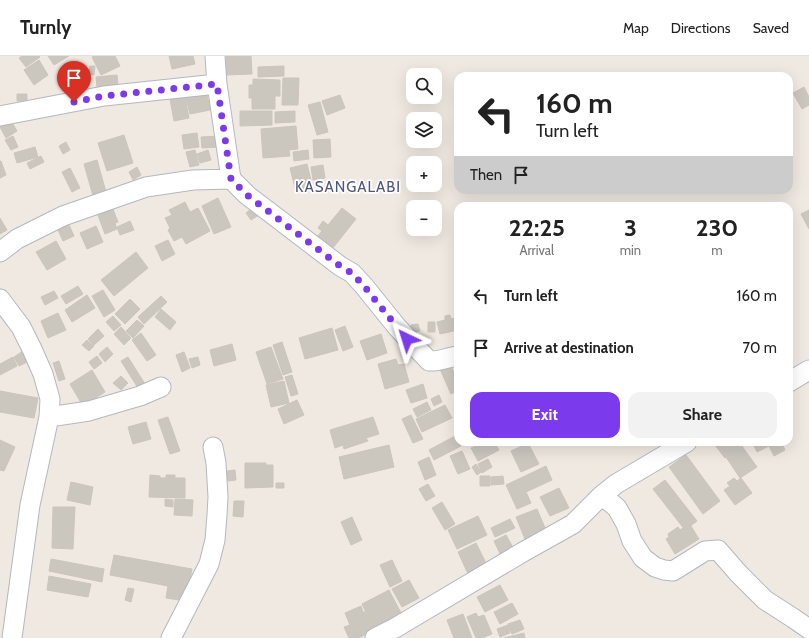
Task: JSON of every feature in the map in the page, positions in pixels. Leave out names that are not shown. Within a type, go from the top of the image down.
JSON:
[{"type":"street","points":[[215,56],[217,84],[231,179],[247,195],[340,266],[352,273],[397,327],[430,361],[454,356]]},
{"type":"street","points":[[0,116],[104,96],[217,84]]},
{"type":"street","points":[[0,252],[17,239],[63,216],[146,187],[193,180],[231,179]]},
{"type":"street","points":[[0,299],[21,327],[43,374],[50,399],[49,417],[30,505],[8,633]]},
{"type":"street","points":[[793,380],[809,370]]},
{"type":"street","points":[[49,417],[89,411],[140,396],[161,387]]},
{"type":"street","points":[[375,638],[395,628],[573,524],[600,496],[616,484],[680,446]]},
{"type":"street","points":[[171,638],[209,564],[215,540],[218,497],[216,462],[213,447]]},
{"type":"street","points":[[600,496],[617,508],[626,524],[632,541],[643,558],[655,568],[673,570],[706,551],[718,550],[765,600],[809,629]]},
{"type":"building","points":[[22,56],[40,57],[26,67],[19,58]]},
{"type":"building","points":[[48,56],[69,56],[54,65]]},
{"type":"building","points":[[115,56],[120,66],[101,75],[92,57]]},
{"type":"building","points":[[169,56],[193,56],[195,64],[172,69]]},
{"type":"building","points":[[226,56],[251,56],[252,74],[227,75]]},
{"type":"building","points":[[39,60],[48,75],[34,85],[24,70]]},
{"type":"building","points":[[90,66],[95,66],[94,75],[89,74]]},
{"type":"building","points":[[284,66],[284,76],[258,77],[258,67]]},
{"type":"building","points":[[117,75],[118,85],[97,87],[96,77]]},
{"type":"building","points":[[81,78],[84,86],[72,91],[69,83]]},
{"type":"building","points":[[283,78],[299,78],[298,105],[282,105]]},
{"type":"building","points":[[253,79],[280,80],[280,96],[275,96],[275,109],[252,109],[252,98],[249,98],[249,85],[253,85]]},
{"type":"building","points":[[804,87],[809,97],[809,105],[802,109],[793,93]]},
{"type":"building","points":[[17,94],[27,94],[27,101],[17,101]]},
{"type":"building","points":[[207,94],[210,110],[190,114],[186,98]]},
{"type":"building","points":[[340,95],[345,108],[327,115],[322,101]]},
{"type":"building","points":[[185,97],[189,118],[174,121],[170,99]]},
{"type":"building","points":[[320,102],[328,132],[317,135],[308,105]]},
{"type":"building","points":[[240,111],[272,111],[272,125],[240,126]]},
{"type":"building","points":[[295,111],[295,122],[275,123],[275,112]]},
{"type":"building","points":[[11,121],[17,131],[6,138],[0,127]]},
{"type":"building","points":[[296,126],[298,149],[289,150],[290,156],[263,158],[261,129]]},
{"type":"building","points":[[197,133],[199,147],[184,149],[182,135]]},
{"type":"building","points":[[124,135],[133,163],[107,171],[98,143]]},
{"type":"building","points":[[13,136],[18,147],[11,150],[5,140]]},
{"type":"building","points":[[219,136],[220,147],[202,148],[201,137]]},
{"type":"building","points":[[330,139],[331,157],[314,158],[313,140]]},
{"type":"building","points":[[66,142],[70,150],[63,154],[59,146]]},
{"type":"building","points":[[35,147],[38,157],[17,163],[14,153]]},
{"type":"building","points":[[195,150],[199,165],[190,167],[186,152]]},
{"type":"building","points":[[208,150],[211,160],[200,163],[197,154]]},
{"type":"building","points":[[308,150],[309,159],[294,161],[293,152]]},
{"type":"building","points":[[41,156],[44,162],[30,169],[27,163]]},
{"type":"building","points":[[97,160],[106,192],[93,196],[84,164]]},
{"type":"building","points":[[0,161],[6,175],[0,178]]},
{"type":"building","points":[[307,164],[313,188],[296,192],[290,168]]},
{"type":"building","points":[[323,165],[325,178],[313,180],[311,167]]},
{"type":"building","points":[[137,167],[141,175],[133,180],[129,172]]},
{"type":"building","points":[[70,168],[80,188],[72,192],[62,172]]},
{"type":"building","points":[[218,198],[231,227],[214,234],[202,206]]},
{"type":"building","points":[[185,202],[190,212],[198,208],[210,231],[186,244],[182,237],[174,241],[168,230],[170,228],[165,218],[172,215],[169,210]]},
{"type":"building","points":[[111,204],[118,222],[115,223],[117,229],[105,234],[96,210]]},
{"type":"building","points":[[254,207],[259,215],[251,220],[246,213]]},
{"type":"building","points":[[342,208],[356,219],[332,249],[317,237],[322,231],[318,228],[323,221],[328,225]]},
{"type":"building","points":[[809,210],[809,229],[801,214]]},
{"type":"building","points":[[0,218],[7,230],[0,234]]},
{"type":"building","points":[[130,221],[134,230],[120,235],[117,227]]},
{"type":"building","points":[[69,225],[74,236],[63,241],[58,230]]},
{"type":"building","points":[[96,226],[103,242],[87,249],[80,233]]},
{"type":"building","points":[[168,240],[175,254],[162,261],[155,246]]},
{"type":"building","points":[[56,241],[66,259],[47,270],[36,252]]},
{"type":"building","points":[[136,252],[148,268],[114,296],[101,280]]},
{"type":"building","points":[[78,286],[83,294],[66,304],[61,296]]},
{"type":"building","points":[[103,290],[115,310],[104,317],[92,296]]},
{"type":"building","points":[[54,291],[58,298],[45,305],[41,297]]},
{"type":"building","points":[[87,295],[95,308],[72,322],[65,310]]},
{"type":"building","points":[[161,296],[167,302],[144,324],[138,317]]},
{"type":"building","points":[[130,299],[140,309],[125,324],[115,314]]},
{"type":"building","points":[[161,309],[176,322],[170,330],[155,317]]},
{"type":"building","points":[[58,313],[66,330],[48,338],[41,321]]},
{"type":"building","points":[[450,315],[451,319],[454,318],[454,331],[440,334],[437,322],[445,320],[445,316]]},
{"type":"building","points":[[113,316],[121,325],[114,331],[106,322]]},
{"type":"building","points":[[137,320],[144,326],[133,338],[126,331]]},
{"type":"building","points":[[428,322],[435,322],[435,332],[428,332]]},
{"type":"building","points":[[418,324],[420,331],[413,332],[411,325]]},
{"type":"building","points":[[345,326],[353,347],[343,351],[335,330]]},
{"type":"building","points":[[121,327],[131,338],[124,345],[114,334]]},
{"type":"building","points":[[332,328],[338,350],[305,359],[299,338]]},
{"type":"building","points":[[98,329],[104,336],[94,345],[88,339]]},
{"type":"building","points":[[141,333],[156,355],[147,361],[132,340]]},
{"type":"building","points":[[381,334],[387,353],[367,360],[360,341]]},
{"type":"building","points":[[87,340],[94,346],[89,351],[82,345]]},
{"type":"building","points":[[282,342],[292,372],[283,375],[273,345]]},
{"type":"building","points":[[232,344],[236,360],[214,366],[210,350]]},
{"type":"building","points":[[107,347],[113,354],[105,362],[99,354]]},
{"type":"building","points":[[271,347],[283,379],[267,384],[256,352]]},
{"type":"building","points":[[23,351],[29,361],[19,366],[14,357]]},
{"type":"building","points":[[184,352],[190,368],[182,372],[176,355]]},
{"type":"building","points":[[97,356],[102,363],[94,369],[89,362]]},
{"type":"building","points":[[13,357],[17,366],[0,375],[0,364]]},
{"type":"building","points":[[128,357],[145,384],[138,388],[121,361]]},
{"type":"building","points":[[198,357],[200,365],[192,368],[189,359]]},
{"type":"building","points":[[396,359],[398,365],[404,364],[409,382],[385,389],[378,364]]},
{"type":"building","points":[[59,361],[65,379],[59,381],[53,363]]},
{"type":"building","points":[[450,364],[454,372],[454,392],[451,394],[440,369]]},
{"type":"building","points":[[92,370],[105,392],[83,406],[70,384]]},
{"type":"building","points":[[292,375],[298,394],[291,396],[285,377]]},
{"type":"building","points":[[121,376],[128,383],[121,390],[113,383]]},
{"type":"building","points":[[284,381],[289,403],[271,407],[266,385]]},
{"type":"building","points":[[423,384],[427,398],[411,403],[406,390]]},
{"type":"building","points":[[0,391],[38,398],[34,418],[0,412]]},
{"type":"building","points":[[439,395],[442,402],[434,406],[431,399]]},
{"type":"building","points":[[297,400],[304,415],[284,424],[278,409]]},
{"type":"building","points":[[427,402],[431,410],[417,417],[413,409]]},
{"type":"building","points":[[445,405],[452,418],[422,432],[416,419]]},
{"type":"building","points":[[411,415],[423,439],[413,443],[402,419]]},
{"type":"building","points":[[168,417],[180,451],[170,454],[158,420]]},
{"type":"building","points":[[373,417],[379,434],[366,438],[368,441],[344,449],[343,445],[335,448],[330,430]]},
{"type":"building","points":[[146,422],[151,439],[133,444],[128,427]]},
{"type":"building","points":[[454,437],[454,446],[461,446],[434,460],[429,450]]},
{"type":"building","points":[[0,440],[15,447],[4,471],[0,470]]},
{"type":"building","points":[[389,445],[394,467],[344,479],[339,457]]},
{"type":"building","points":[[476,446],[496,446],[499,450],[478,461],[471,448]]},
{"type":"building","points":[[522,446],[530,446],[539,464],[521,472],[511,451]]},
{"type":"building","points":[[716,446],[742,446],[757,467],[740,478],[726,457],[725,458]]},
{"type":"building","points":[[754,446],[769,446],[757,452]]},
{"type":"building","points":[[769,446],[783,446],[785,450],[774,456]]},
{"type":"building","points":[[462,451],[470,469],[458,474],[450,456]]},
{"type":"building","points":[[686,455],[720,501],[703,514],[669,467]]},
{"type":"building","points":[[429,457],[436,475],[425,480],[418,462]]},
{"type":"building","points":[[488,459],[492,467],[482,473],[478,464]]},
{"type":"building","points":[[245,463],[266,463],[266,465],[273,465],[273,487],[245,488]]},
{"type":"building","points":[[476,464],[481,472],[477,475],[472,467]]},
{"type":"building","points":[[546,466],[552,480],[526,492],[531,503],[517,509],[506,485]]},
{"type":"building","points":[[235,470],[236,480],[228,481],[227,471]]},
{"type":"building","points":[[150,475],[166,478],[166,475],[175,475],[175,478],[185,478],[185,498],[149,497]]},
{"type":"building","points":[[480,476],[490,476],[490,486],[480,486]]},
{"type":"building","points":[[503,476],[504,484],[491,485],[491,477]]},
{"type":"building","points":[[734,478],[737,481],[741,478],[752,493],[735,505],[724,490],[730,486],[727,483]]},
{"type":"building","points":[[665,480],[697,521],[685,530],[653,489]]},
{"type":"building","points":[[71,482],[93,487],[90,505],[67,500]]},
{"type":"building","points":[[276,483],[284,483],[284,488],[276,488]]},
{"type":"building","points":[[428,484],[435,496],[426,501],[419,489]]},
{"type":"building","points":[[559,488],[569,508],[550,516],[540,497]]},
{"type":"building","points":[[165,499],[173,500],[173,507],[165,506]]},
{"type":"building","points":[[175,499],[193,500],[192,516],[174,515]]},
{"type":"building","points":[[234,501],[244,501],[243,517],[233,516]]},
{"type":"building","points":[[442,502],[455,524],[445,530],[432,508]]},
{"type":"building","points":[[53,507],[75,507],[73,549],[52,548]]},
{"type":"building","points":[[537,509],[548,535],[527,544],[516,517]]},
{"type":"building","points":[[478,516],[487,535],[457,549],[448,530]]},
{"type":"building","points":[[352,517],[362,540],[351,545],[341,522]]},
{"type":"building","points":[[510,519],[515,528],[495,537],[491,528]]},
{"type":"building","points":[[691,526],[699,539],[675,554],[666,539],[669,537],[668,534],[678,527],[680,530],[683,528],[684,530]]},
{"type":"building","points":[[506,535],[515,551],[502,558],[494,541]]},
{"type":"building","points":[[476,543],[488,567],[469,576],[458,552]]},
{"type":"building","points":[[114,555],[192,569],[186,601],[166,598],[168,586],[110,575]]},
{"type":"building","points":[[51,559],[104,569],[102,582],[49,571]]},
{"type":"building","points":[[392,560],[402,581],[390,587],[380,565]]},
{"type":"building","points":[[49,576],[91,584],[88,597],[47,590]]},
{"type":"building","points":[[409,580],[419,598],[402,607],[392,589]]},
{"type":"building","points":[[500,585],[508,600],[485,612],[477,597]]},
{"type":"building","points":[[128,588],[134,589],[131,602],[125,600]]},
{"type":"building","points":[[389,590],[401,613],[373,627],[362,604]]},
{"type":"building","points":[[512,603],[518,614],[500,624],[494,612]]},
{"type":"building","points":[[361,606],[374,631],[358,638],[349,638],[344,627],[350,625],[345,613]]},
{"type":"building","points":[[476,613],[478,617],[484,615],[492,634],[482,638],[476,638],[467,617]]},
{"type":"building","points":[[463,614],[472,638],[454,638],[447,620]]},
{"type":"building","points":[[520,620],[524,629],[512,634],[508,624]]},
{"type":"building","points":[[508,625],[510,633],[500,637],[497,629]]},
{"type":"building","points":[[524,633],[525,638],[504,638]]},
{"type":"district","name":"KASANGALABI","points":[[348,187]]},
{"type":"route","points":[[74,102],[104,96],[217,84],[231,179],[247,195],[340,266],[352,273],[407,339]]}]
